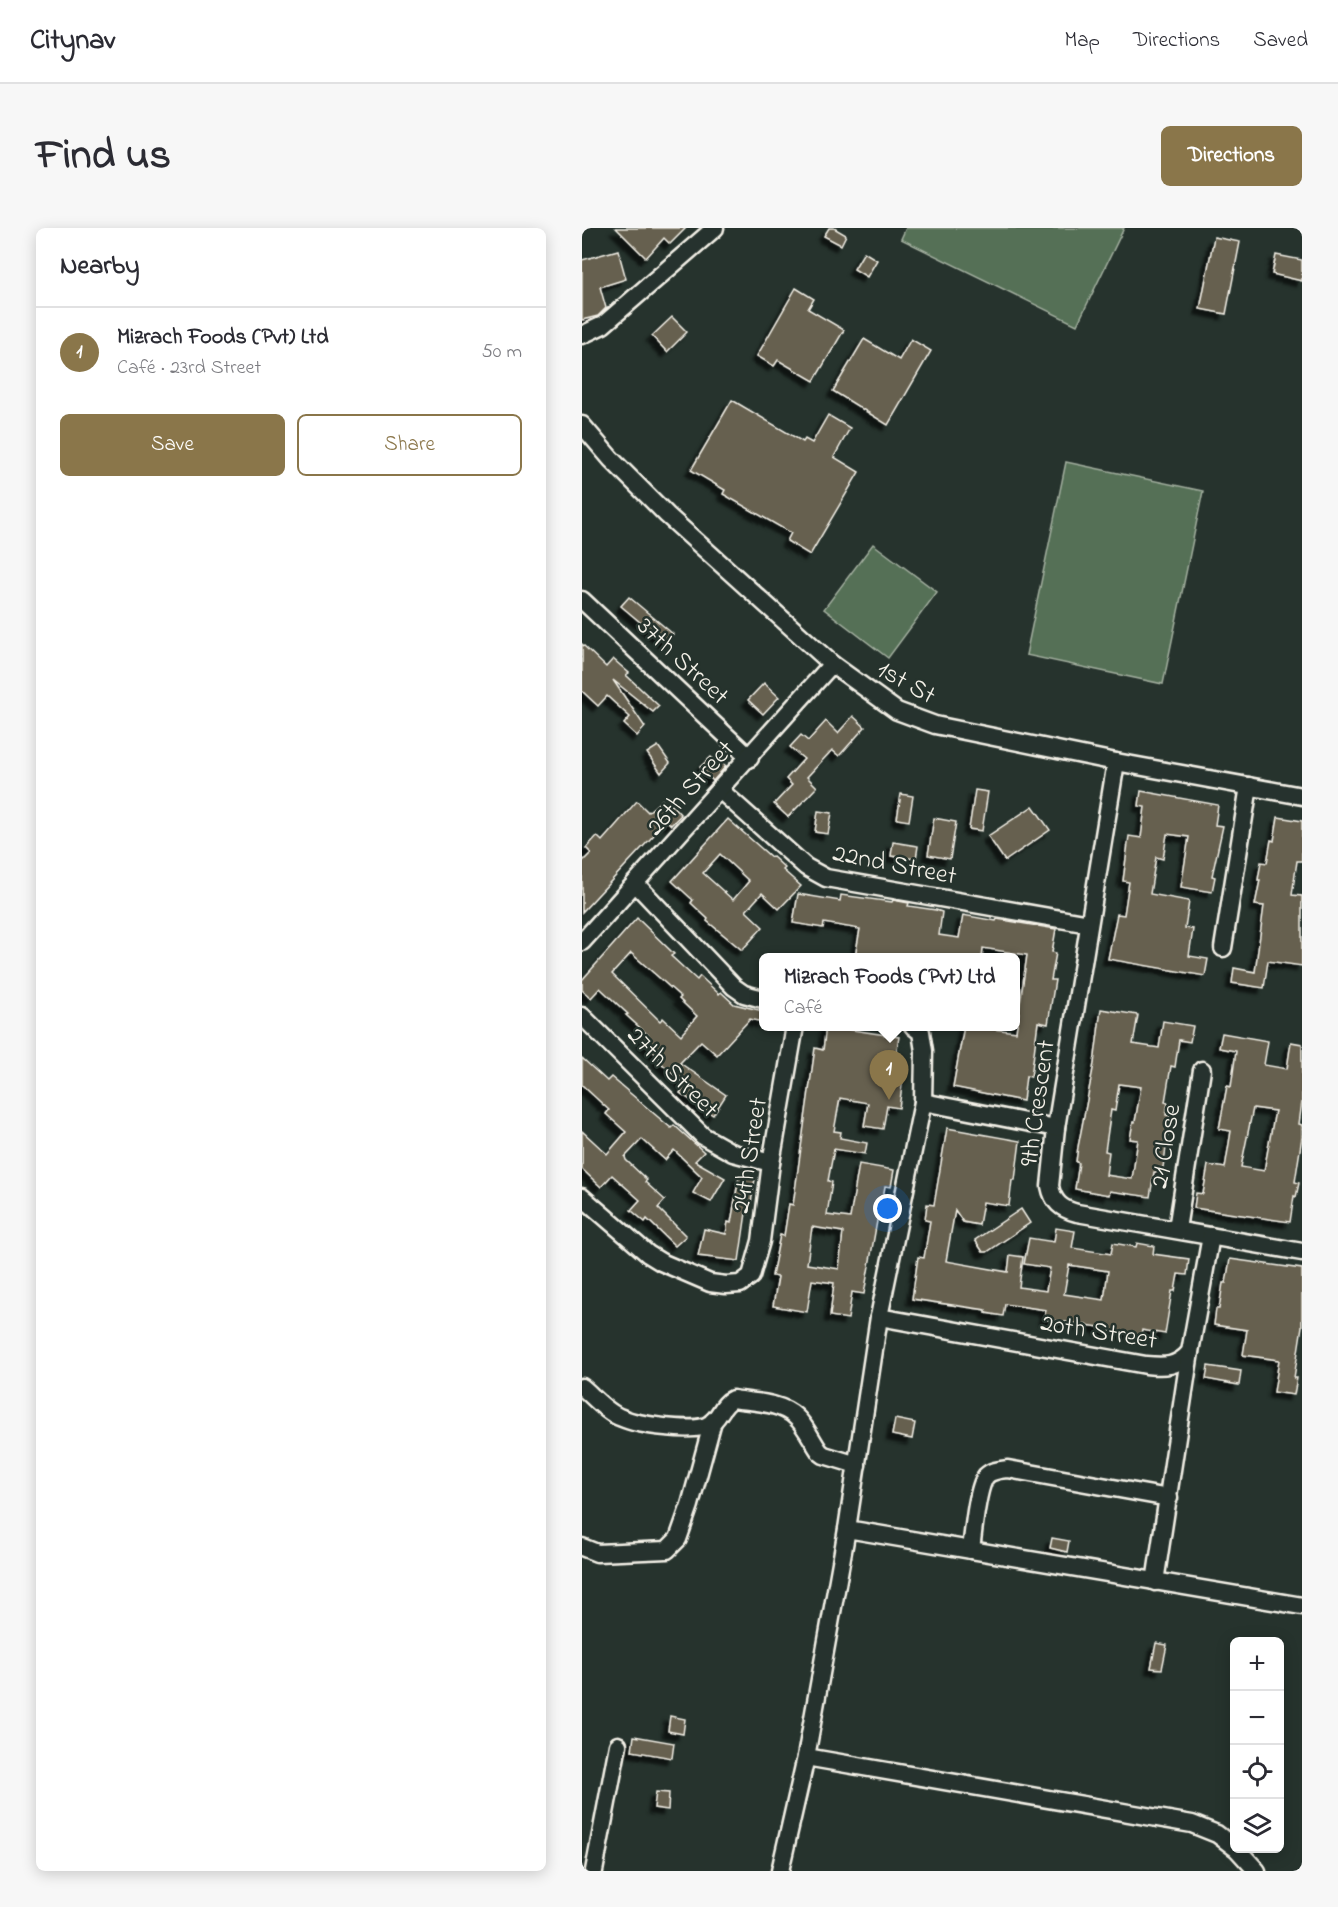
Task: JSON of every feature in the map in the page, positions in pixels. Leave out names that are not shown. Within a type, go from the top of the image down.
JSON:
[{"type":"street","points":[[582,335],[603,325],[715,228]]},
{"type":"street","name":"1st St","points":[[582,425],[611,459],[667,515],[832,664],[897,711],[935,724],[1116,762],[1302,796]]},
{"type":"street","name":"37th Street","points":[[582,600],[750,758]]},
{"type":"street","name":"26th Street","points":[[582,942],[721,791],[832,664]]},
{"type":"street","name":"9th Crescent","points":[[1116,762],[1056,1128],[1050,1186],[1052,1195],[1066,1210],[1077,1213],[1302,1252]]},
{"type":"street","points":[[1223,948],[1250,786]]},
{"type":"street","name":"22nd Street","points":[[721,791],[806,867],[826,878],[1089,924]]},
{"type":"street","points":[[635,883],[734,987],[744,994],[759,998]]},
{"type":"street","name":"27th Street","points":[[582,1016],[703,1136],[733,1153],[771,1163]]},
{"type":"street","name":"24th Street","points":[[582,1197],[648,1254],[661,1262],[710,1283],[726,1286],[740,1284],[751,1276],[756,1262],[794,1031]]},
{"type":"street","points":[[780,1871],[806,1757],[847,1529],[879,1317],[923,1102],[924,1051],[920,1031]]},
{"type":"street","name":"21 Close","points":[[1177,1229],[1202,1070]]},
{"type":"street","points":[[923,1102],[1056,1128]]},
{"type":"street","name":"20th Street","points":[[879,1317],[1158,1367],[1172,1366],[1182,1361],[1190,1352],[1211,1236]]},
{"type":"street","points":[[1155,1582],[1190,1352]]},
{"type":"street","points":[[582,1387],[622,1419],[699,1429],[713,1421]]},
{"type":"street","points":[[582,1547],[597,1553],[667,1550],[678,1539],[690,1505],[713,1421],[724,1405],[733,1399],[785,1410],[798,1418],[820,1452],[857,1465]]},
{"type":"street","points":[[970,1550],[982,1486],[988,1474],[995,1471],[1008,1469],[1169,1498]]},
{"type":"street","points":[[847,1529],[1302,1606]]},
{"type":"street","points":[[594,1871],[618,1745]]},
{"type":"street","points":[[806,1757],[1192,1824],[1217,1834],[1230,1844]]},
{"type":"street","points":[[1240,1853],[1257,1871]]},
{"type":"green space","points":[[906,228],[1124,228],[1077,325],[901,239]]},
{"type":"green space","points":[[1066,462],[1203,491],[1163,684],[1026,655]]},
{"type":"green space","points":[[873,544],[937,592],[888,658],[824,609]]},
{"type":"building","points":[[616,228],[686,228],[670,244],[664,238],[646,258]]},
{"type":"building","points":[[829,228],[834,228],[846,235],[841,245],[824,236]]},
{"type":"building","points":[[1214,237],[1240,242],[1226,314],[1200,309]]},
{"type":"building","points":[[618,250],[626,279],[600,287],[606,308],[598,316],[582,320],[582,260]]},
{"type":"building","points":[[864,252],[877,260],[867,277],[854,269]]},
{"type":"building","points":[[1276,255],[1302,260],[1302,281],[1272,274]]},
{"type":"building","points":[[796,288],[814,299],[808,309],[844,330],[814,381],[778,360],[774,366],[757,356]]},
{"type":"building","points":[[672,317],[687,332],[667,352],[652,336]]},
{"type":"building","points":[[864,339],[899,360],[911,339],[931,351],[888,425],[833,391]]},
{"type":"building","points":[[732,400],[803,442],[805,439],[812,443],[828,415],[850,428],[834,457],[859,472],[810,555],[787,541],[791,533],[723,494],[725,490],[691,470]]},
{"type":"building","points":[[629,597],[673,634],[665,643],[621,606]]},
{"type":"building","points":[[582,644],[606,667],[613,659],[629,673],[626,675],[659,706],[653,712],[613,680],[645,727],[637,736],[624,724],[630,717],[607,696],[598,706],[582,691]]},
{"type":"building","points":[[764,683],[779,697],[763,714],[748,700]]},
{"type":"building","points":[[853,716],[865,727],[839,756],[832,750],[807,777],[817,787],[788,817],[774,804],[792,785],[786,779],[804,759],[790,747],[801,735],[808,741],[826,721],[838,733]]},
{"type":"building","points":[[658,746],[670,763],[661,773],[647,753]]},
{"type":"building","points":[[711,757],[726,766],[713,781],[700,767]]},
{"type":"building","points":[[975,790],[988,792],[982,831],[969,829]]},
{"type":"building","points":[[1141,791],[1218,805],[1215,825],[1223,826],[1212,876],[1215,877],[1212,892],[1181,887],[1189,837],[1167,834],[1163,859],[1156,857],[1150,894],[1189,901],[1185,928],[1193,929],[1189,956],[1208,959],[1205,976],[1108,959],[1117,914],[1124,915],[1129,882],[1123,881],[1129,836],[1141,838],[1145,807],[1139,806]]},
{"type":"building","points":[[901,794],[913,796],[909,821],[897,819]]},
{"type":"building","points":[[662,800],[669,808],[672,805],[681,815],[671,825],[667,821],[582,912],[582,862],[591,853],[586,848],[597,836],[602,841],[637,801],[648,812]]},
{"type":"building","points":[[1033,806],[1050,830],[1005,861],[988,836]]},
{"type":"building","points":[[818,811],[832,813],[828,834],[815,832]]},
{"type":"building","points":[[1278,817],[1302,821],[1302,861],[1297,861],[1292,895],[1302,896],[1302,966],[1268,961],[1264,988],[1232,983],[1234,968],[1255,972],[1264,906],[1255,905],[1260,880],[1258,880],[1261,862],[1267,863],[1271,840],[1274,841]]},
{"type":"building","points":[[934,818],[956,822],[950,859],[928,855]]},
{"type":"building","points":[[728,819],[772,856],[785,868],[783,870],[801,886],[779,909],[762,893],[746,911],[763,927],[742,950],[707,921],[708,919],[691,903],[693,900],[672,881]],"holes":[[[720,854],[749,881],[733,900],[703,873]]]},
{"type":"building","points":[[893,842],[918,846],[916,859],[891,856]]},
{"type":"building","points":[[798,894],[840,901],[841,895],[892,902],[893,900],[909,903],[908,906],[936,910],[942,912],[939,935],[959,938],[963,915],[1056,929],[1052,952],[1056,953],[1051,980],[1055,980],[1048,1024],[1038,1022],[1031,1077],[1026,1076],[1023,1101],[953,1087],[963,1031],[1020,1031],[1020,1004],[1027,955],[983,948],[982,953],[856,953],[860,929],[824,923],[823,928],[793,923]]},
{"type":"building","points":[[637,918],[674,954],[671,956],[697,980],[700,976],[719,994],[721,992],[734,1004],[759,1010],[759,1021],[750,1019],[717,1055],[701,1041],[680,1063],[726,1095],[713,1115],[680,1093],[685,1085],[658,1060],[660,1058],[642,1041],[648,1035],[626,1015],[628,1014],[600,988],[591,998],[582,990],[582,980]],"holes":[[[631,953],[681,997],[679,999],[697,1016],[681,1035],[663,1018],[660,1021],[612,974]]]},
{"type":"building","points":[[1101,1009],[1138,1015],[1133,1044],[1159,1048],[1163,1021],[1193,1026],[1190,1042],[1179,1040],[1175,1067],[1171,1066],[1165,1102],[1168,1103],[1166,1115],[1170,1116],[1165,1155],[1162,1173],[1154,1172],[1150,1197],[1110,1191],[1109,1195],[1075,1189],[1079,1163],[1076,1162],[1078,1147],[1094,1064]],"holes":[[[1119,1084],[1141,1087],[1130,1139],[1138,1140],[1132,1179],[1106,1175],[1109,1152],[1105,1151],[1111,1110],[1115,1111]]]},
{"type":"building","points":[[825,1031],[859,1031],[899,1037],[895,1061],[905,1063],[899,1108],[887,1106],[883,1129],[864,1126],[868,1103],[840,1098],[834,1131],[841,1132],[840,1138],[867,1143],[865,1154],[834,1149],[828,1181],[832,1182],[827,1215],[850,1218],[859,1164],[894,1170],[891,1187],[885,1186],[881,1210],[879,1210],[864,1294],[852,1292],[848,1319],[830,1316],[834,1283],[812,1280],[807,1312],[773,1306],[778,1277],[772,1276],[780,1235],[784,1236],[789,1204],[793,1205],[815,1048],[823,1050]],"holes":[[[812,1227],[843,1232],[839,1269],[807,1264]]]},
{"type":"building","points":[[1222,1033],[1268,1041],[1264,1065],[1287,1069],[1291,1042],[1302,1044],[1302,1102],[1299,1124],[1302,1125],[1302,1137],[1295,1182],[1299,1183],[1296,1197],[1294,1196],[1290,1222],[1194,1208],[1196,1193],[1203,1194],[1208,1165],[1225,1168],[1231,1131],[1219,1129],[1227,1086],[1231,1087],[1236,1051],[1219,1048]],"holes":[[[1253,1108],[1275,1111],[1264,1171],[1241,1167]]]},
{"type":"building","points":[[582,1058],[607,1081],[611,1077],[671,1128],[674,1125],[704,1152],[695,1161],[725,1178],[711,1202],[693,1193],[702,1177],[674,1150],[665,1160],[642,1139],[625,1157],[647,1180],[645,1182],[665,1200],[658,1208],[686,1236],[675,1246],[647,1219],[645,1222],[631,1210],[640,1200],[612,1175],[601,1187],[582,1169],[582,1131],[607,1154],[626,1132],[606,1114],[609,1110],[582,1085]]},
{"type":"building","points":[[947,1128],[1020,1141],[1009,1206],[983,1202],[979,1225],[963,1222],[955,1210],[946,1261],[1008,1272],[1010,1255],[1023,1257],[1019,1287],[1046,1291],[1050,1268],[1024,1264],[1029,1238],[1054,1242],[1056,1228],[1075,1231],[1072,1248],[1111,1254],[1113,1243],[1136,1247],[1137,1243],[1154,1246],[1153,1254],[1189,1259],[1187,1275],[1178,1274],[1175,1291],[1172,1291],[1165,1334],[1142,1330],[1141,1336],[1044,1319],[1046,1310],[1005,1304],[1003,1316],[986,1313],[986,1310],[912,1299],[918,1257],[924,1258],[930,1221],[925,1220],[927,1204],[934,1205]],"holes":[[[1069,1265],[1108,1271],[1104,1300],[1064,1294]]]},
{"type":"building","points":[[739,1176],[755,1179],[749,1214],[746,1213],[739,1261],[698,1256],[704,1229],[726,1234],[728,1222],[731,1223]]},
{"type":"building","points":[[1021,1209],[1030,1223],[987,1252],[983,1252],[975,1240]]},
{"type":"building","points":[[1230,1259],[1302,1269],[1302,1326],[1294,1378],[1297,1378],[1294,1395],[1274,1392],[1279,1360],[1243,1355],[1247,1330],[1214,1325],[1216,1309],[1219,1309]]},
{"type":"building","points":[[1208,1366],[1241,1371],[1239,1385],[1206,1379]]},
{"type":"building","points":[[895,1419],[915,1423],[912,1439],[892,1435]]},
{"type":"building","points":[[1052,1538],[1069,1541],[1067,1552],[1050,1548]]},
{"type":"building","points":[[1156,1643],[1167,1645],[1162,1669],[1151,1668]]},
{"type":"building","points":[[670,1716],[685,1719],[683,1734],[668,1731]]},
{"type":"building","points":[[634,1736],[674,1743],[672,1758],[632,1751]]},
{"type":"building","points":[[656,1792],[669,1793],[668,1810],[654,1808]]},
{"type":"place","name":"Mizrach Foods (Pvt) Ltd","points":[[889,1100]]}]
